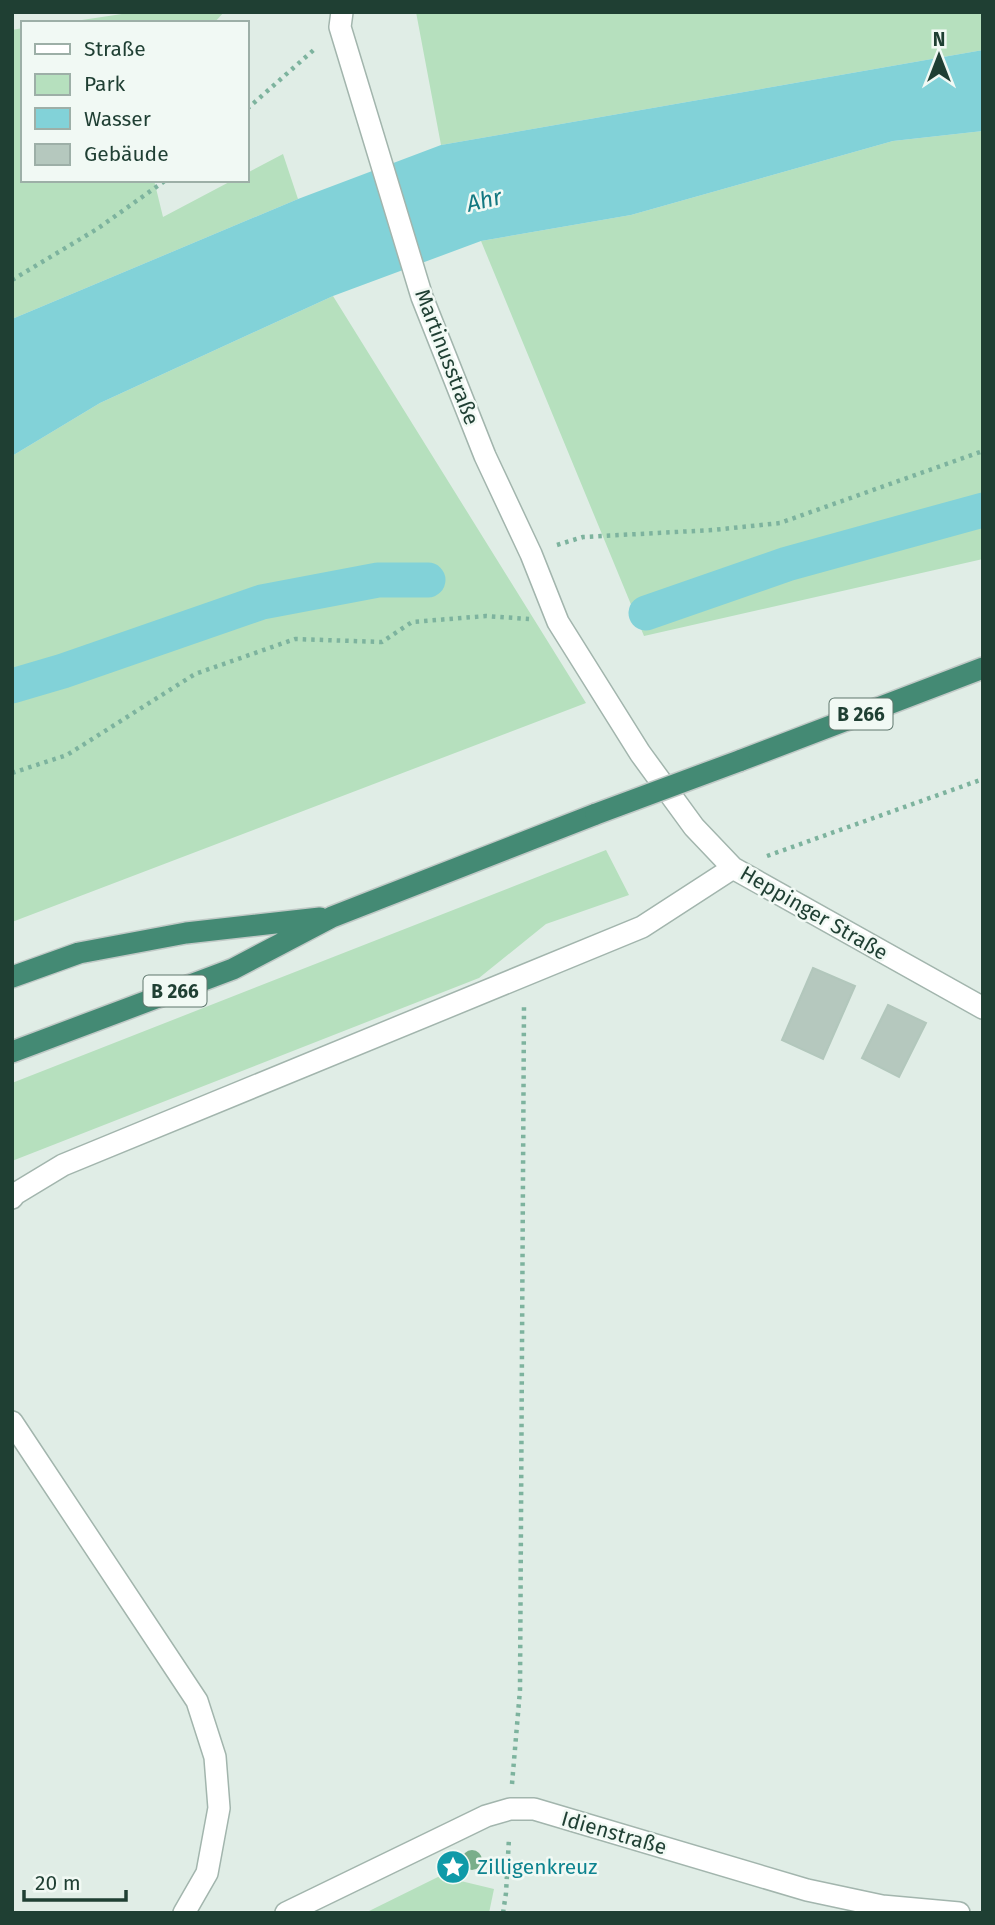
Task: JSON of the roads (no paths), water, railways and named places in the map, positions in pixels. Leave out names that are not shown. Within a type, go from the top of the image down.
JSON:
[{"type":"highway","name":"B 266","points":[[12,1052],[233,969],[332,917],[983,668]]},
{"type":"highway","name":"B 266","points":[[12,977],[79,953],[186,933],[332,917]]},
{"type":"street","name":"Martinusstraße","points":[[341,20],[375,147],[422,297],[485,456],[531,554],[558,622],[596,687]]},
{"type":"street","name":"Heppinger Straße","points":[[596,687],[694,827],[733,867],[983,1009]]},
{"type":"street","points":[[12,1198],[63,1166],[642,927],[733,867]]},
{"type":"street","points":[[12,1422],[197,1701],[215,1757],[219,1808],[207,1873],[184,1913]]},
{"type":"street","name":"Idienstraße","points":[[286,1913],[486,1816],[510,1809],[534,1809],[807,1890],[882,1906],[959,1913]]},
{"type":"water","name":"Ahr","points":[[983,50],[983,131],[893,141],[631,215],[481,241],[333,296],[100,403],[12,456],[12,319],[298,199],[441,145]]},
{"type":"waterway","points":[[646,613],[787,564],[983,510]]},
{"type":"waterway","points":[[12,686],[262,602],[378,580],[428,580]]},
{"type":"place","name":"Zilligenkreuz","points":[[453,1867]]}]
